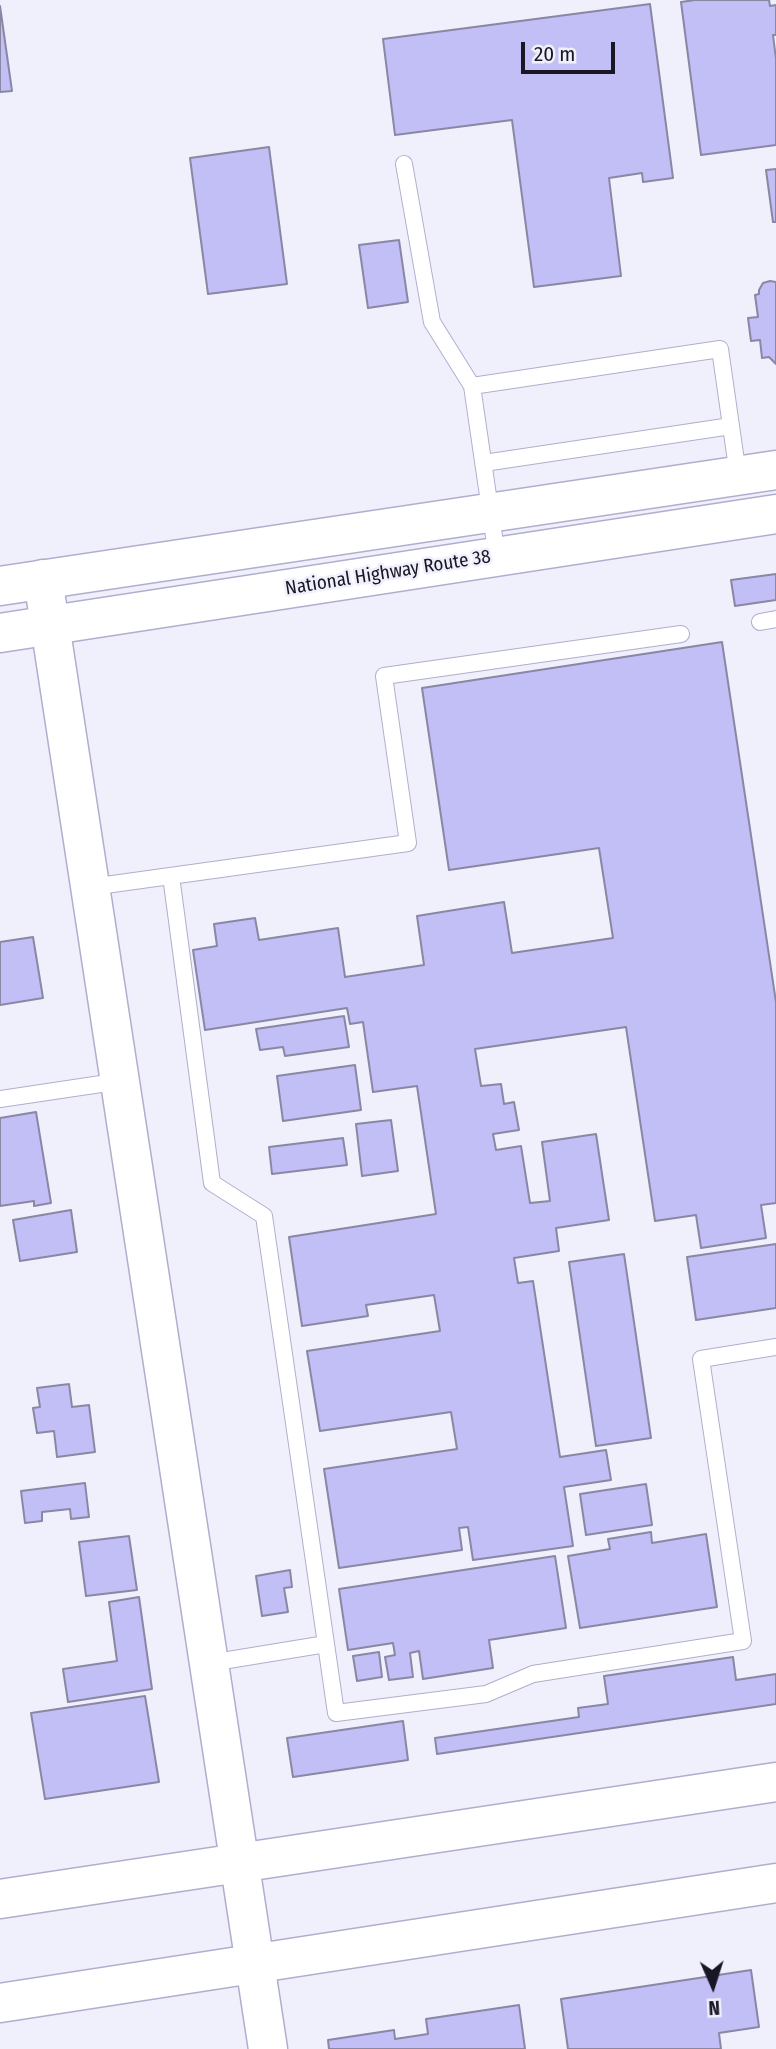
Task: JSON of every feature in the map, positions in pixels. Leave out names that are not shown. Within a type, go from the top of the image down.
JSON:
[{"type":"main road","points":[[0,586],[776,470]]},
{"type":"main road","name":"National Highway Route 38","points":[[0,633],[776,514]]},
{"type":"main road","points":[[43,579],[268,2049]]},
{"type":"main road","points":[[0,1899],[776,1782]]},
{"type":"main road","points":[[0,2003],[776,1883]]},
{"type":"lane","points":[[404,164],[432,322],[472,386],[497,557]]},
{"type":"lane","points":[[472,386],[720,349],[738,475]]},
{"type":"lane","points":[[484,463],[731,426]]},
{"type":"lane","points":[[91,887],[408,843],[384,676],[681,634]]},
{"type":"lane","points":[[171,876],[212,1183],[264,1216],[336,1713],[486,1694],[533,1674],[743,1640],[701,1359],[776,1346]]},
{"type":"lane","points":[[0,1099],[121,1081]]},
{"type":"lane","points":[[209,1663],[326,1644]]},
{"type":"building","points":[[769,0],[770,6],[776,5],[776,35],[773,35],[776,59],[776,145],[701,155],[681,2]]},
{"type":"building","points":[[650,4],[673,178],[643,182],[642,173],[609,178],[621,276],[534,287],[512,120],[395,135],[383,39]]},
{"type":"building","points":[[0,6],[12,91],[0,92]]},
{"type":"building","points":[[269,147],[287,284],[208,294],[190,158]]},
{"type":"building","points":[[776,169],[776,222],[773,222],[766,170]]},
{"type":"building","points":[[399,240],[408,302],[368,308],[359,245]]},
{"type":"building","points":[[776,282],[776,364],[769,357],[762,358],[760,340],[751,341],[748,318],[758,317],[755,295],[759,294],[763,283]]},
{"type":"building","points":[[776,574],[776,600],[735,606],[731,580]]},
{"type":"building","points":[[722,642],[776,1002],[776,1203],[761,1205],[766,1238],[701,1248],[696,1215],[655,1221],[626,1027],[475,1049],[481,1086],[501,1084],[504,1104],[514,1102],[519,1130],[493,1134],[496,1150],[521,1146],[530,1203],[550,1201],[542,1142],[596,1134],[609,1220],[556,1228],[559,1251],[514,1258],[518,1283],[533,1281],[560,1457],[606,1450],[611,1480],[564,1487],[573,1546],[473,1560],[468,1527],[459,1528],[462,1550],[339,1568],[324,1469],[457,1449],[451,1412],[320,1431],[307,1351],[440,1331],[434,1295],[366,1305],[368,1316],[302,1326],[289,1237],[436,1214],[417,1086],[373,1092],[363,1022],[350,1024],[347,1008],[205,1030],[193,950],[217,946],[214,924],[255,918],[259,940],[338,928],[345,977],[424,965],[417,916],[504,902],[512,953],[613,938],[599,848],[449,870],[422,688]]},
{"type":"building","points":[[33,937],[43,998],[0,1005],[0,942]]},
{"type":"building","points":[[344,1016],[349,1047],[285,1056],[283,1047],[260,1050],[256,1029]]},
{"type":"building","points":[[355,1065],[361,1110],[283,1121],[277,1076]]},
{"type":"building","points":[[36,1112],[51,1203],[34,1206],[34,1201],[0,1206],[0,1118]]},
{"type":"building","points":[[391,1120],[398,1171],[362,1176],[356,1124]]},
{"type":"building","points":[[343,1138],[347,1165],[272,1174],[269,1147]]},
{"type":"building","points":[[71,1210],[77,1252],[20,1261],[13,1220]]},
{"type":"building","points":[[776,1244],[776,1308],[696,1320],[687,1257]]},
{"type":"building","points":[[624,1254],[651,1438],[596,1446],[569,1262]]},
{"type":"building","points":[[69,1384],[72,1407],[89,1405],[95,1452],[57,1457],[54,1431],[37,1433],[33,1408],[40,1407],[37,1388]]},
{"type":"building","points":[[85,1483],[89,1517],[71,1519],[70,1509],[42,1512],[42,1521],[25,1523],[21,1491]]},
{"type":"building","points":[[646,1484],[652,1525],[586,1535],[580,1494]]},
{"type":"building","points":[[651,1532],[652,1543],[706,1534],[717,1607],[580,1628],[568,1556],[610,1549],[608,1539]]},
{"type":"building","points":[[129,1536],[137,1590],[86,1596],[79,1542]]},
{"type":"building","points":[[555,1556],[566,1628],[489,1640],[493,1668],[423,1679],[419,1651],[410,1653],[413,1677],[389,1680],[385,1657],[395,1655],[393,1643],[348,1650],[339,1589]]},
{"type":"building","points":[[290,1570],[292,1587],[284,1588],[288,1612],[262,1616],[256,1576]]},
{"type":"building","points":[[139,1597],[152,1689],[68,1702],[63,1669],[117,1661],[109,1602]]},
{"type":"building","points":[[379,1652],[382,1677],[357,1681],[353,1656]]},
{"type":"building","points":[[733,1657],[736,1680],[776,1674],[776,1704],[437,1754],[435,1738],[579,1717],[578,1708],[608,1704],[604,1676]]},
{"type":"building","points":[[145,1696],[159,1782],[45,1799],[31,1713]]},
{"type":"building","points":[[403,1721],[408,1760],[293,1777],[287,1738]]},
{"type":"building","points":[[751,1970],[759,2027],[719,2033],[721,2049],[568,2049],[561,1999]]},
{"type":"building","points":[[519,2005],[525,2049],[329,2049],[328,2040],[394,2030],[395,2039],[428,2034],[426,2019]]}]
